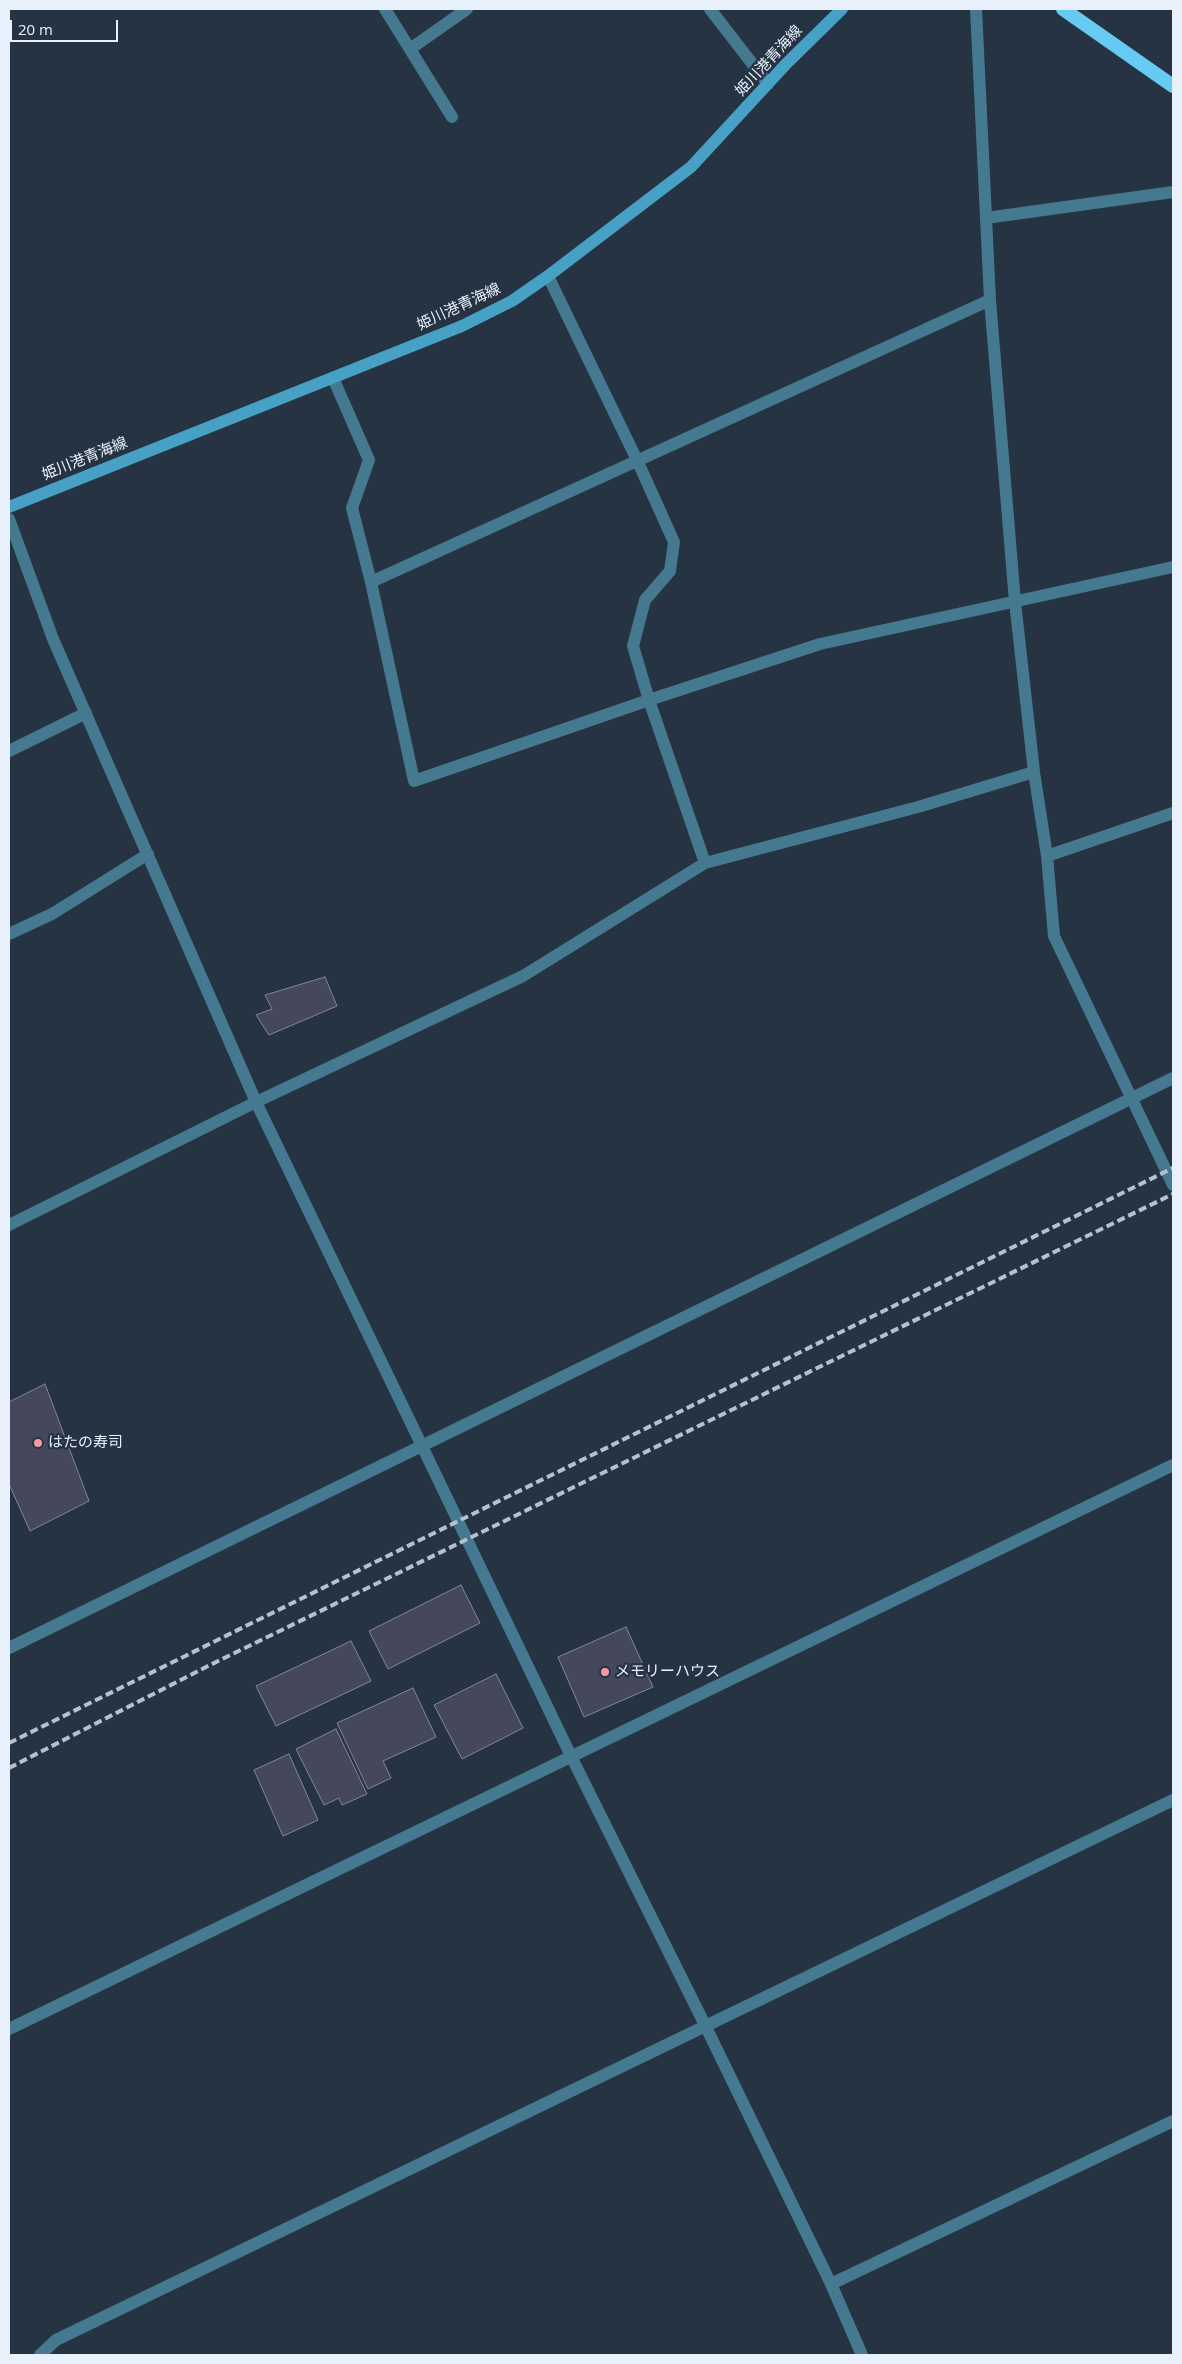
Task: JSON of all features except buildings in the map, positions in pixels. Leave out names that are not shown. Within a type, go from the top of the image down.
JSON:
[{"type":"highway","points":[[1063,9],[1173,86]]},
{"type":"main road","name":"姫川港青海線","points":[[9,507],[462,326],[512,301],[548,276],[690,167],[842,9]]},
{"type":"street","points":[[385,9],[452,116]]},
{"type":"street","points":[[410,49],[467,9]]},
{"type":"street","points":[[710,9],[768,84]]},
{"type":"street","points":[[976,9],[990,300],[1015,602],[1034,772],[1047,856],[1054,936],[1173,1185]]},
{"type":"street","points":[[986,218],[1173,192]]},
{"type":"street","points":[[548,276],[637,460],[674,542],[670,571],[645,600],[633,646],[649,700],[706,863]]},
{"type":"street","points":[[371,582],[990,300]]},
{"type":"street","points":[[333,378],[369,460],[352,508],[371,582],[414,781],[649,700],[820,644],[1173,567]]},
{"type":"street","points":[[9,519],[53,639],[256,1102],[571,1756],[706,2025],[831,2284],[862,2355]]},
{"type":"street","points":[[9,751],[86,713]]},
{"type":"street","points":[[9,1225],[256,1102],[523,976],[706,863],[918,807],[1034,772]]},
{"type":"street","points":[[1047,856],[1173,813]]},
{"type":"street","points":[[9,934],[52,914],[148,854]]},
{"type":"street","points":[[9,1648],[1173,1078]]},
{"type":"street","points":[[9,2029],[1173,1465]]},
{"type":"street","points":[[40,2355],[56,2340],[1173,1800]]},
{"type":"street","points":[[831,2284],[1173,2121]]},
{"type":"railway","points":[[9,1743],[1173,1168]]},
{"type":"railway","points":[[9,1768],[206,1667],[1173,1194]]},
{"type":"place","name":"はたの寿司","points":[[38,1443]]},
{"type":"place","name":"メモリーハウス","points":[[605,1672]]}]
